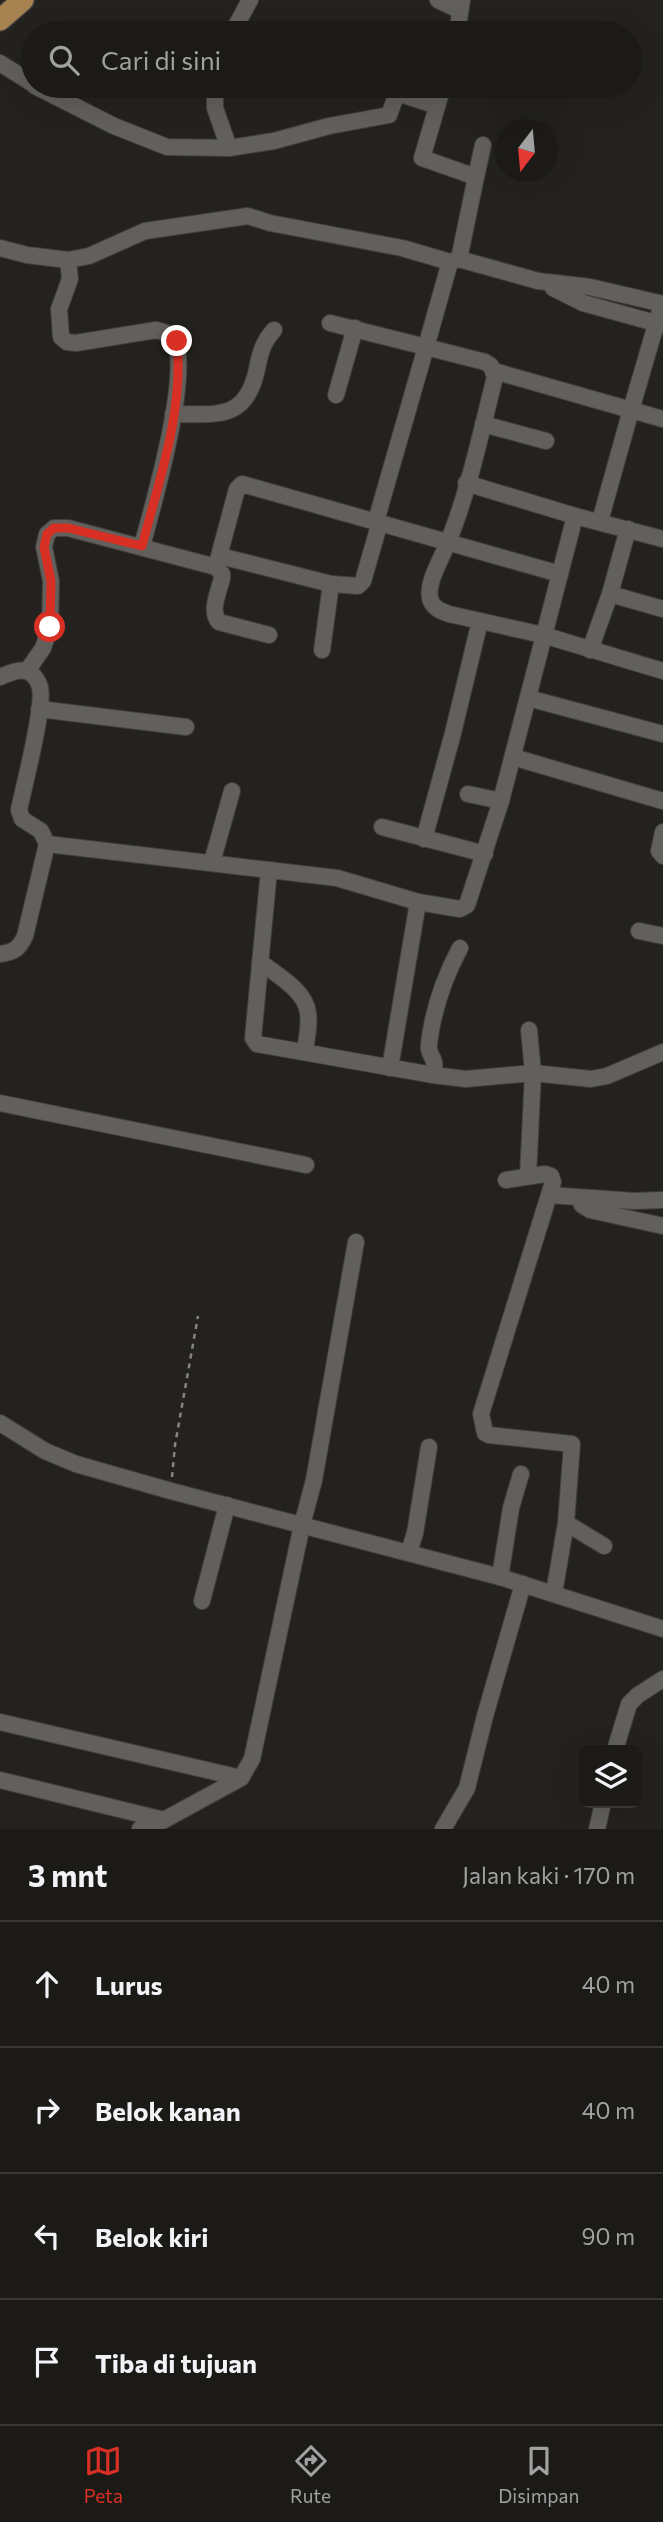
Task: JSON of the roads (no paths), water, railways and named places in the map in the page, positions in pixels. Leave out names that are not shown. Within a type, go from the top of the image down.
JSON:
[{"type":"main road","points":[[0,20],[23,0]]},
{"type":"street","points":[[239,21],[250,0]]},
{"type":"street","points":[[438,0],[461,5]]},
{"type":"street","points":[[0,64],[21,77]]},
{"type":"street","points":[[55,98],[167,147],[229,148],[274,141],[329,126],[389,115],[395,98]]},
{"type":"street","points":[[215,98],[215,108],[229,148]]},
{"type":"street","points":[[412,98],[437,106]]},
{"type":"street","points":[[439,98],[422,158],[476,177]]},
{"type":"street","points":[[27,671],[43,648],[50,627],[51,581],[44,547],[47,534],[54,528],[68,528],[142,546],[331,584],[361,584],[426,347],[454,260],[483,145]]},
{"type":"street","points":[[0,248],[27,255],[68,260],[99,253],[145,232],[248,216],[270,223],[402,248],[538,281],[590,287],[663,304],[660,324],[631,410],[600,521]]},
{"type":"street","points":[[68,260],[70,279],[60,309],[61,337],[67,342],[76,343],[156,330],[173,335],[177,341],[173,414],[163,467],[142,546]]},
{"type":"street","points":[[538,281],[583,303],[660,324]]},
{"type":"street","points":[[330,323],[485,362],[494,371],[663,419]]},
{"type":"street","points":[[336,395],[355,328]]},
{"type":"street","points":[[173,414],[211,414],[234,410],[246,400],[254,384],[262,346],[274,330]]},
{"type":"street","points":[[494,371],[495,377],[466,483],[448,542],[434,576],[429,595],[432,603],[449,614],[543,635],[663,671]]},
{"type":"street","points":[[483,424],[546,441]]},
{"type":"street","points":[[466,483],[663,539]]},
{"type":"street","points":[[269,635],[219,622],[215,618],[214,611],[222,578],[218,562],[237,489],[242,484],[560,574]]},
{"type":"street","points":[[47,844],[337,878],[418,902],[460,909],[467,905],[501,801],[575,516]]},
{"type":"street","points":[[590,650],[610,594],[628,529]]},
{"type":"street","points":[[322,650],[331,584]]},
{"type":"street","points":[[610,594],[663,609]]},
{"type":"street","points":[[424,839],[480,621]]},
{"type":"street","points":[[0,677],[17,671],[27,671],[36,678],[41,689],[19,810],[22,819],[41,831],[47,844],[25,936],[20,946],[12,952],[0,954]]},
{"type":"street","points":[[528,698],[663,734]]},
{"type":"street","points":[[39,709],[186,727]]},
{"type":"street","points":[[513,757],[663,801]]},
{"type":"street","points":[[212,862],[232,791]]},
{"type":"street","points":[[468,794],[501,801]]},
{"type":"street","points":[[382,827],[485,854]]},
{"type":"street","points":[[663,832],[659,851],[663,856]]},
{"type":"street","points":[[269,870],[253,1038],[257,1044],[466,1079],[533,1073],[592,1079],[607,1076],[663,1052]]},
{"type":"street","points":[[390,1068],[418,902]]},
{"type":"street","points":[[639,931],[663,936]]},
{"type":"street","points":[[433,1075],[435,1060],[429,1048],[436,1011],[447,972],[460,948]]},
{"type":"street","points":[[260,962],[288,984],[307,1005],[309,1016],[305,1052]]},
{"type":"street","points":[[528,1176],[533,1073],[529,1030]]},
{"type":"street","points":[[0,1102],[306,1164]]},
{"type":"street","points":[[506,1181],[545,1174],[551,1177],[552,1182],[484,1402],[481,1425],[489,1435],[572,1444],[566,1522],[554,1593]]},
{"type":"street","points":[[549,1195],[663,1200]]},
{"type":"street","points":[[579,1198],[582,1205],[590,1210],[663,1226]]},
{"type":"street","points":[[140,1829],[241,1778],[252,1759],[324,1429],[356,1242]]},
{"type":"street","points":[[0,1423],[45,1451],[76,1464],[500,1577],[663,1629]]},
{"type":"street","points":[[409,1552],[415,1533],[429,1447]]},
{"type":"street","points":[[500,1577],[511,1508],[521,1474]]},
{"type":"street","points":[[202,1601],[227,1505]]},
{"type":"street","points":[[566,1522],[604,1546]]},
{"type":"street","points":[[443,1829],[467,1788],[523,1584]]},
{"type":"street","points":[[617,1745],[629,1704],[663,1679]]},
{"type":"street","points":[[0,1721],[241,1778]]},
{"type":"street","points":[[0,1780],[164,1819]]},
{"type":"street","points":[[597,1829],[602,1808]]}]
